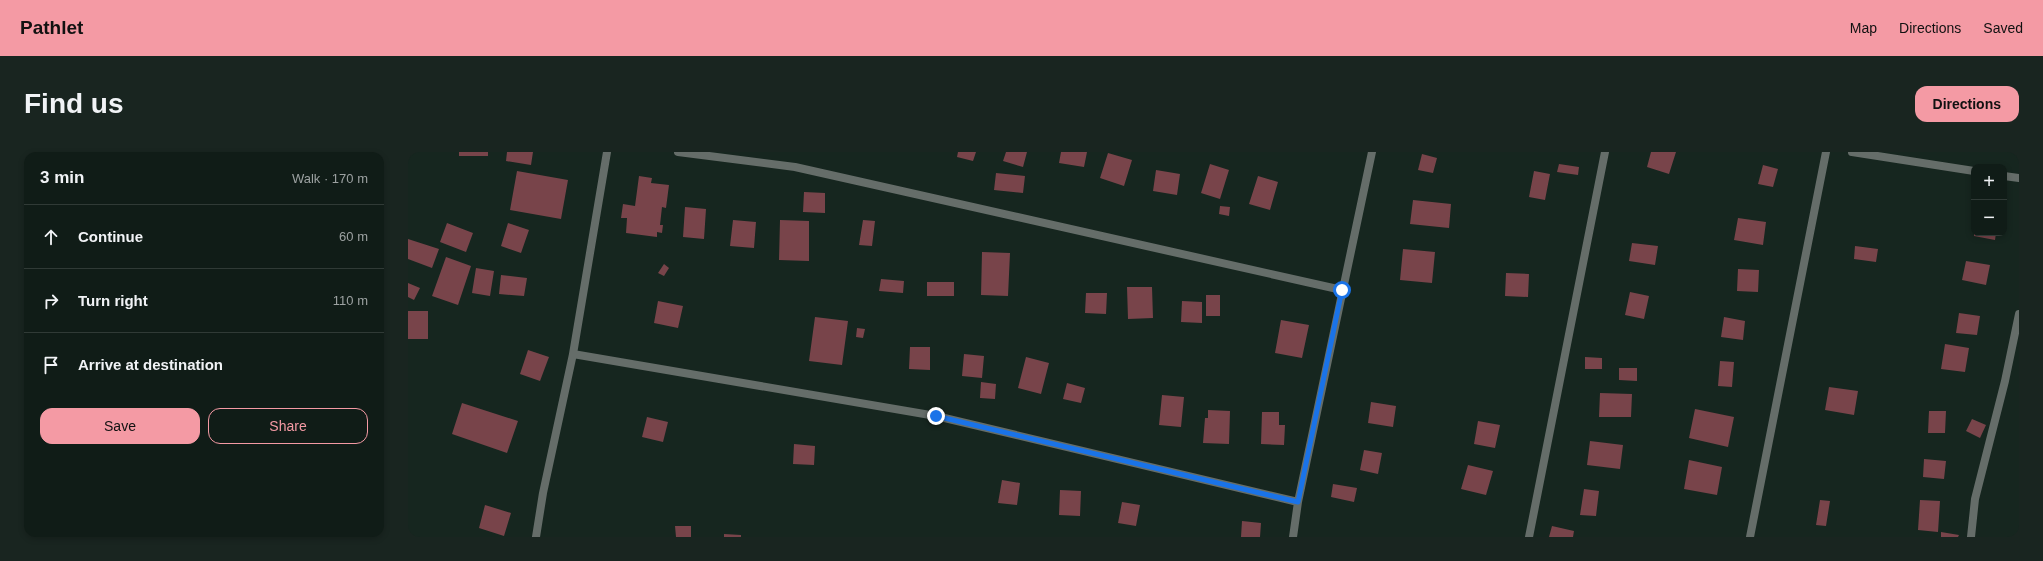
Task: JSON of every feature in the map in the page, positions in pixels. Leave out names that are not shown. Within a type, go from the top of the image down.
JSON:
[{"type":"street","points":[[536,537],[543,493],[573,354],[608,152]]},
{"type":"street","points":[[678,152],[795,167],[1342,290]]},
{"type":"street","points":[[1293,537],[1298,502],[1372,152]]},
{"type":"street","points":[[1529,537],[1605,152]]},
{"type":"street","points":[[1750,537],[1826,152]]},
{"type":"street","points":[[1852,152],[1971,171]]},
{"type":"street","points":[[2007,176],[2019,178]]},
{"type":"street","points":[[1971,537],[1975,499],[2005,381],[2019,314]]},
{"type":"street","points":[[573,354],[936,416],[1298,502]]},
{"type":"building","points":[[459,152],[488,152],[488,156],[459,156]]},
{"type":"building","points":[[507,152],[533,152],[531,165],[506,161]]},
{"type":"building","points":[[958,152],[976,152],[973,161],[957,157]]},
{"type":"building","points":[[1006,152],[1027,152],[1023,167],[1003,161]]},
{"type":"building","points":[[1061,152],[1087,152],[1084,167],[1059,163]]},
{"type":"building","points":[[1651,152],[1676,152],[1669,174],[1647,167]]},
{"type":"building","points":[[1108,153],[1132,160],[1124,186],[1100,178]]},
{"type":"building","points":[[1422,154],[1437,158],[1433,173],[1418,170]]},
{"type":"building","points":[[1210,164],[1229,170],[1220,199],[1201,193]]},
{"type":"building","points":[[1559,164],[1579,167],[1578,175],[1557,172]]},
{"type":"building","points":[[1763,165],[1778,169],[1773,187],[1758,184]]},
{"type":"building","points":[[1156,170],[1180,174],[1177,195],[1153,191]]},
{"type":"building","points":[[517,171],[568,180],[561,219],[510,210]]},
{"type":"building","points":[[1534,171],[1550,174],[1545,200],[1529,197]]},
{"type":"building","points":[[996,173],[1025,176],[1023,193],[994,190]]},
{"type":"building","points":[[639,176],[652,178],[651,183],[669,185],[666,208],[662,207],[660,225],[663,225],[662,233],[657,232],[657,237],[626,233],[627,218],[621,218],[623,204],[635,206]]},
{"type":"building","points":[[1258,176],[1278,182],[1270,210],[1249,204]]},
{"type":"building","points":[[804,192],[825,193],[825,213],[803,212]]},
{"type":"building","points":[[1413,200],[1451,204],[1449,228],[1410,224]]},
{"type":"building","points":[[1220,206],[1230,207],[1229,216],[1219,214]]},
{"type":"building","points":[[685,207],[706,209],[704,239],[683,237]]},
{"type":"building","points":[[1738,218],[1766,222],[1763,245],[1734,240]]},
{"type":"building","points":[[733,220],[756,222],[754,248],[730,246]]},
{"type":"building","points":[[780,220],[809,221],[809,261],[779,260]]},
{"type":"building","points":[[863,220],[875,221],[872,246],[859,245]]},
{"type":"building","points":[[447,223],[473,233],[466,252],[440,242]]},
{"type":"building","points":[[508,223],[529,230],[521,253],[501,246]]},
{"type":"building","points":[[1974,236],[1996,236],[1995,240]]},
{"type":"building","points":[[408,239],[439,249],[432,268],[408,259]]},
{"type":"building","points":[[1632,243],[1658,246],[1655,265],[1629,261]]},
{"type":"building","points":[[1855,246],[1878,249],[1876,262],[1854,259]]},
{"type":"building","points":[[1403,249],[1435,252],[1432,283],[1400,280]]},
{"type":"building","points":[[982,252],[1010,253],[1008,296],[981,295]]},
{"type":"building","points":[[446,257],[471,266],[458,305],[432,296]]},
{"type":"building","points":[[1966,261],[1990,265],[1986,285],[1962,280]]},
{"type":"building","points":[[664,264],[669,268],[664,276],[658,273]]},
{"type":"building","points":[[476,268],[494,271],[490,296],[472,293]]},
{"type":"building","points":[[1738,269],[1759,270],[1758,292],[1737,291]]},
{"type":"building","points":[[1506,273],[1529,274],[1528,297],[1505,296]]},
{"type":"building","points":[[501,275],[527,278],[524,296],[499,294]]},
{"type":"building","points":[[881,279],[904,281],[903,293],[879,291]]},
{"type":"building","points":[[927,282],[954,282],[954,296],[927,296]]},
{"type":"building","points":[[408,283],[420,288],[414,300],[408,297]]},
{"type":"building","points":[[1127,287],[1152,287],[1153,318],[1128,319]]},
{"type":"building","points":[[1630,292],[1649,296],[1644,319],[1625,315]]},
{"type":"building","points":[[1086,293],[1107,293],[1106,314],[1085,313]]},
{"type":"building","points":[[1206,295],[1220,295],[1220,316],[1206,316]]},
{"type":"building","points":[[658,301],[683,306],[678,328],[654,323]]},
{"type":"building","points":[[1182,301],[1202,302],[1202,323],[1181,322]]},
{"type":"building","points":[[408,311],[428,311],[428,339],[408,339]]},
{"type":"building","points":[[1959,313],[1980,316],[1977,335],[1956,333]]},
{"type":"building","points":[[815,317],[848,321],[842,365],[809,361]]},
{"type":"building","points":[[1724,317],[1745,321],[1743,340],[1721,337]]},
{"type":"building","points":[[1281,320],[1309,325],[1302,358],[1275,353]]},
{"type":"building","points":[[857,328],[865,329],[863,338],[856,337]]},
{"type":"building","points":[[1945,344],[1969,348],[1965,372],[1941,369]]},
{"type":"building","points":[[910,347],[930,347],[930,370],[909,369]]},
{"type":"building","points":[[528,350],[549,357],[540,381],[520,374]]},
{"type":"building","points":[[964,354],[984,356],[982,378],[962,376]]},
{"type":"building","points":[[1026,357],[1049,363],[1041,394],[1018,388]]},
{"type":"building","points":[[1585,357],[1602,358],[1602,369],[1585,369]]},
{"type":"building","points":[[1720,361],[1734,362],[1732,387],[1718,386]]},
{"type":"building","points":[[1619,368],[1637,368],[1637,381],[1619,380]]},
{"type":"building","points":[[981,382],[996,384],[995,399],[980,398]]},
{"type":"building","points":[[1067,383],[1085,388],[1081,403],[1063,399]]},
{"type":"building","points":[[1829,387],[1858,391],[1854,415],[1825,410]]},
{"type":"building","points":[[1600,393],[1632,394],[1631,417],[1599,417]]},
{"type":"building","points":[[1162,395],[1184,397],[1181,427],[1159,425]]},
{"type":"building","points":[[1371,402],[1396,406],[1393,427],[1368,423]]},
{"type":"building","points":[[462,403],[518,421],[507,453],[452,434]]},
{"type":"building","points":[[1695,409],[1734,417],[1728,447],[1689,438]]},
{"type":"building","points":[[1208,410],[1230,411],[1229,444],[1203,443],[1205,418],[1208,418]]},
{"type":"building","points":[[1929,411],[1946,411],[1945,433],[1928,433]]},
{"type":"building","points":[[1262,412],[1279,412],[1279,425],[1285,425],[1284,445],[1261,444]]},
{"type":"building","points":[[647,417],[668,422],[663,442],[642,437]]},
{"type":"building","points":[[1972,419],[1986,425],[1980,438],[1966,431]]},
{"type":"building","points":[[1478,421],[1500,425],[1495,448],[1474,444]]},
{"type":"building","points":[[1590,441],[1623,445],[1620,469],[1587,465]]},
{"type":"building","points":[[794,444],[815,446],[814,465],[793,464]]},
{"type":"building","points":[[1364,450],[1382,453],[1378,474],[1360,470]]},
{"type":"building","points":[[1924,459],[1946,461],[1944,479],[1923,477]]},
{"type":"building","points":[[1689,460],[1722,467],[1717,495],[1684,489]]},
{"type":"building","points":[[1468,465],[1493,471],[1486,495],[1461,489]]},
{"type":"building","points":[[1002,480],[1020,483],[1017,505],[998,503]]},
{"type":"building","points":[[1333,484],[1357,488],[1354,502],[1331,497]]},
{"type":"building","points":[[1584,489],[1599,491],[1596,516],[1580,515]]},
{"type":"building","points":[[1060,490],[1081,491],[1080,516],[1059,515]]},
{"type":"building","points":[[1820,500],[1830,501],[1826,526],[1816,525]]},
{"type":"building","points":[[1920,500],[1940,501],[1938,532],[1918,530]]},
{"type":"building","points":[[1122,502],[1140,505],[1136,526],[1118,523]]},
{"type":"building","points":[[485,505],[511,513],[504,536],[479,528]]},
{"type":"building","points":[[1242,521],[1261,523],[1260,537],[1241,537]]},
{"type":"building","points":[[675,526],[691,526],[691,537],[676,537]]},
{"type":"building","points":[[1552,526],[1574,531],[1573,537],[1549,537]]},
{"type":"building","points":[[1941,532],[1959,535],[1958,537],[1941,537]]},
{"type":"building","points":[[724,534],[741,535],[741,537],[724,537]]},
{"type":"route","points":[[936,416],[1298,502],[1342,290]]}]
